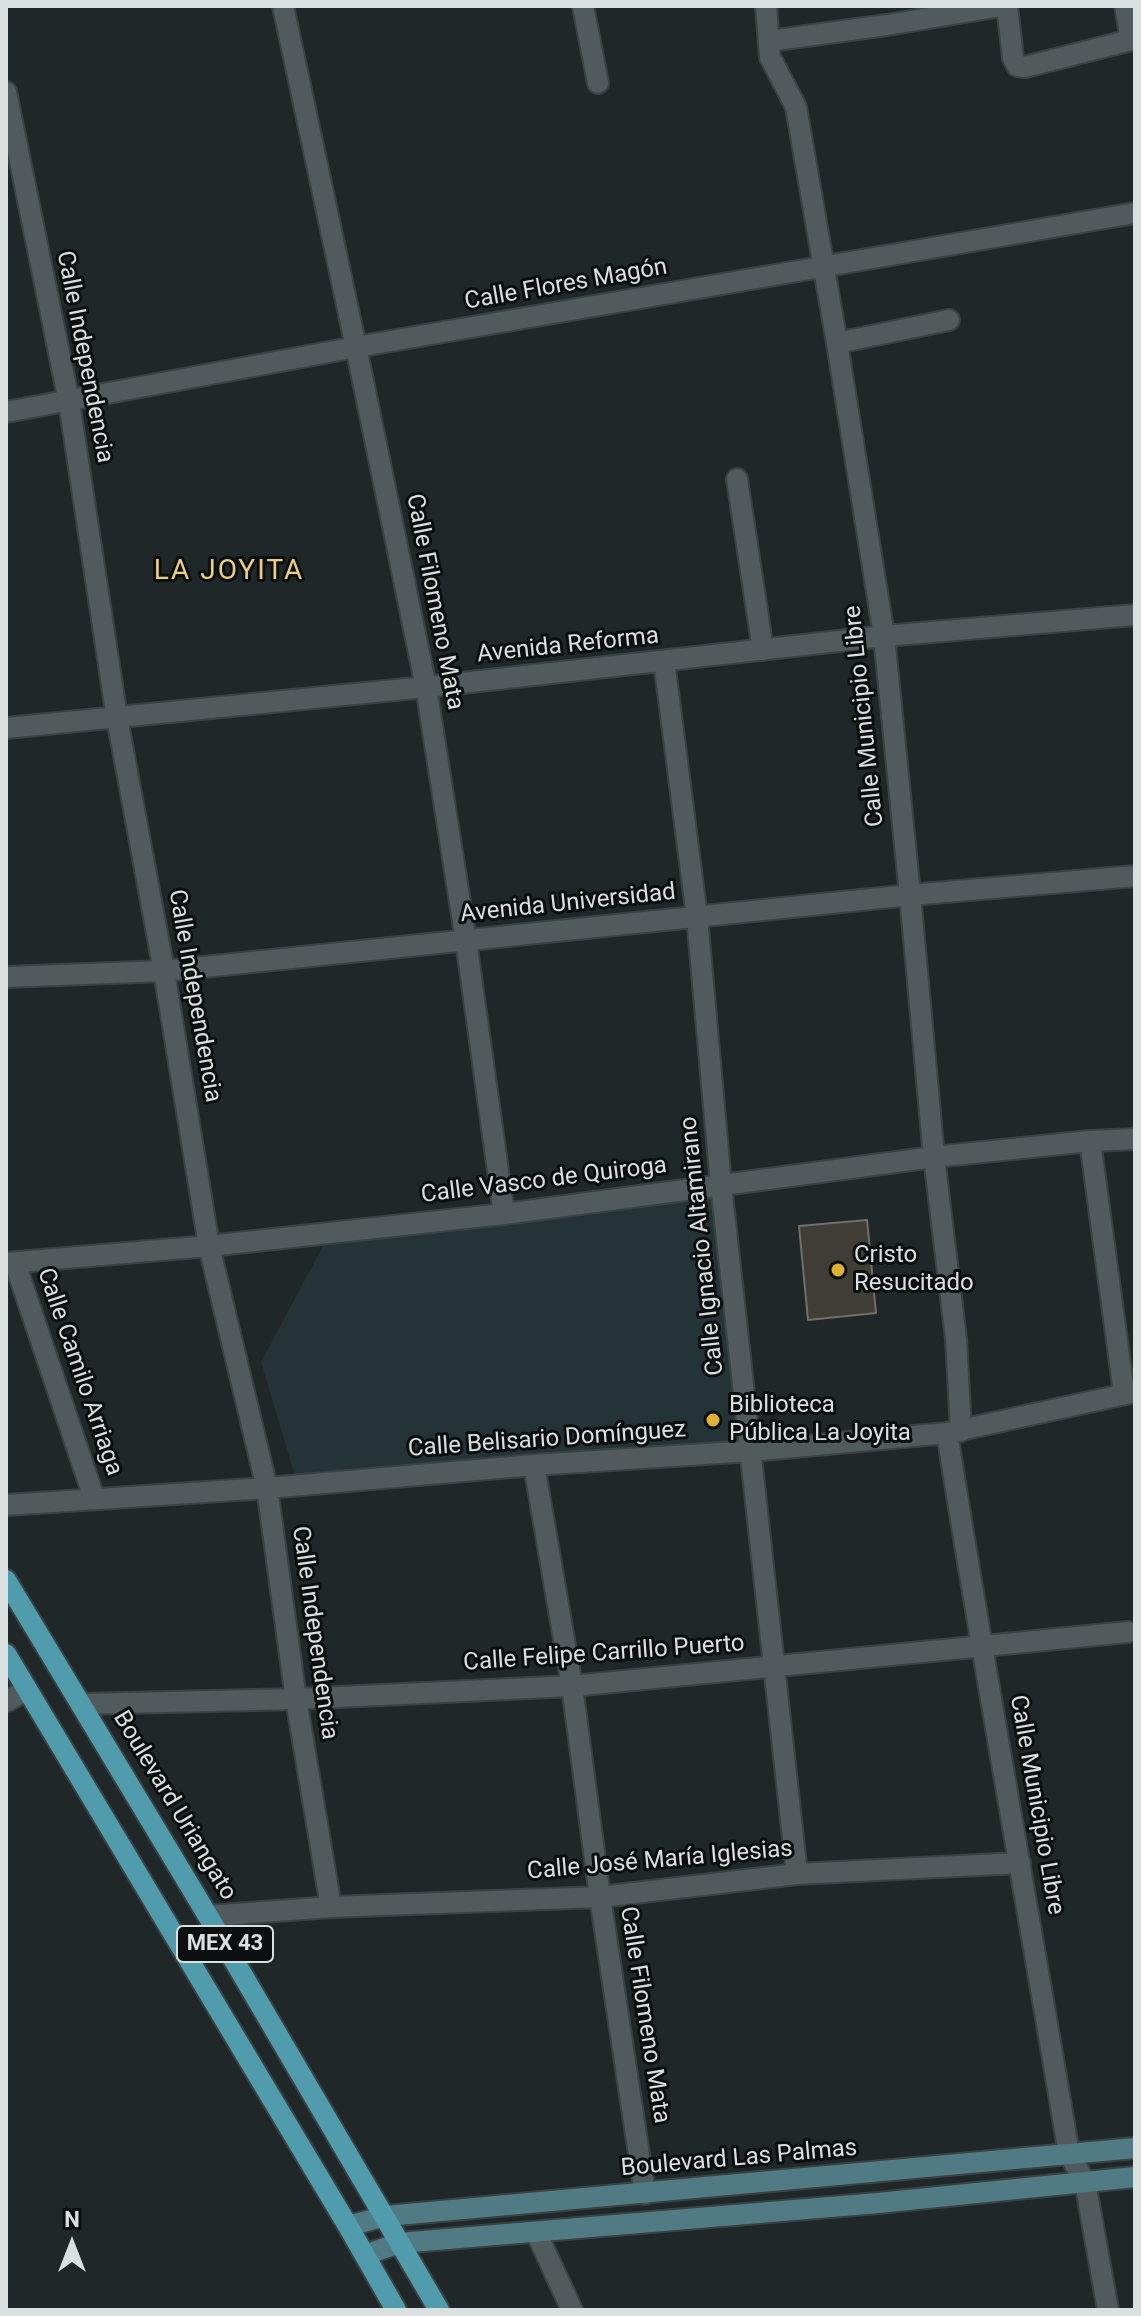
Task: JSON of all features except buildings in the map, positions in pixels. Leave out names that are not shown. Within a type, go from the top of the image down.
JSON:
[{"type":"main road","name":"Boulevard Uriangato","points":[[6,1580],[439,2310]]},
{"type":"main road","name":"MEX 43","points":[[6,1654],[396,2310]]},
{"type":"street","name":"Calle Filomeno Mata","points":[[283,6],[426,687],[504,1214]]},
{"type":"street","points":[[583,6],[598,83]]},
{"type":"street","name":"Calle Municipio Libre","points":[[766,6],[770,57],[796,107],[884,636],[934,1157],[956,1339],[954,1432],[981,1646],[1069,2154],[1085,2182],[1108,2310]]},
{"type":"street","points":[[769,41],[886,16],[1004,6],[1013,58],[1017,66],[1025,67],[1133,40],[1125,6]]},
{"type":"street","name":"Calle Independencia","points":[[6,92],[69,402],[117,718],[164,971],[209,1246],[267,1488],[296,1699],[331,1907]]},
{"type":"street","name":"Calle Flores Magón","points":[[6,412],[356,347],[1135,213]]},
{"type":"street","points":[[837,343],[949,320]]},
{"type":"street","points":[[737,479],[763,650]]},
{"type":"street","name":"Avenida Reforma","points":[[6,728],[426,687],[884,636],[1135,615]]},
{"type":"street","name":"Calle Ignacio Altamirano","points":[[664,661],[697,917],[721,1185],[797,1874]]},
{"type":"street","name":"Avenida Universidad","points":[[6,977],[164,971],[910,895],[1135,876]]},
{"type":"street","name":"Calle Vasco de Quiroga","points":[[10,1263],[209,1246],[504,1214],[934,1157],[1135,1139]]},
{"type":"street","points":[[1090,1141],[1129,1392]]},
{"type":"street","name":"Calle Camilo Arriaga","points":[[10,1263],[94,1498]]},
{"type":"street","name":"Calle Belisario Domínguez","points":[[6,1505],[751,1451],[954,1432],[1129,1392]]},
{"type":"street","name":"Calle Filomeno Mata","points":[[534,1465],[572,1686],[645,2194]]},
{"type":"street","name":"Calle Felipe Carrillo Puerto","points":[[82,1704],[296,1699],[572,1686],[1128,1632]]},
{"type":"street","points":[[6,1702],[26,1690]]},
{"type":"street","name":"Calle José María Iglesias","points":[[208,1916],[331,1907],[600,1897],[797,1874],[1020,1863]]},
{"type":"street","name":"Boulevard Las Palmas","points":[[348,2226],[386,2216],[1135,2148]]},
{"type":"street","points":[[365,2255],[399,2243],[878,2203],[1135,2177]]},
{"type":"street","points":[[536,2232],[572,2310]]},
{"type":"shaded area","points":[[721,1185],[751,1451],[298,1486],[261,1362],[330,1233]]},
{"type":"place","name":"Cristo Resucitado","points":[[838,1270]]},
{"type":"place","name":"Biblioteca Pública La Joyita","points":[[713,1420]]},
{"type":"district","name":"LA JOYITA","points":[[229,572]]}]
